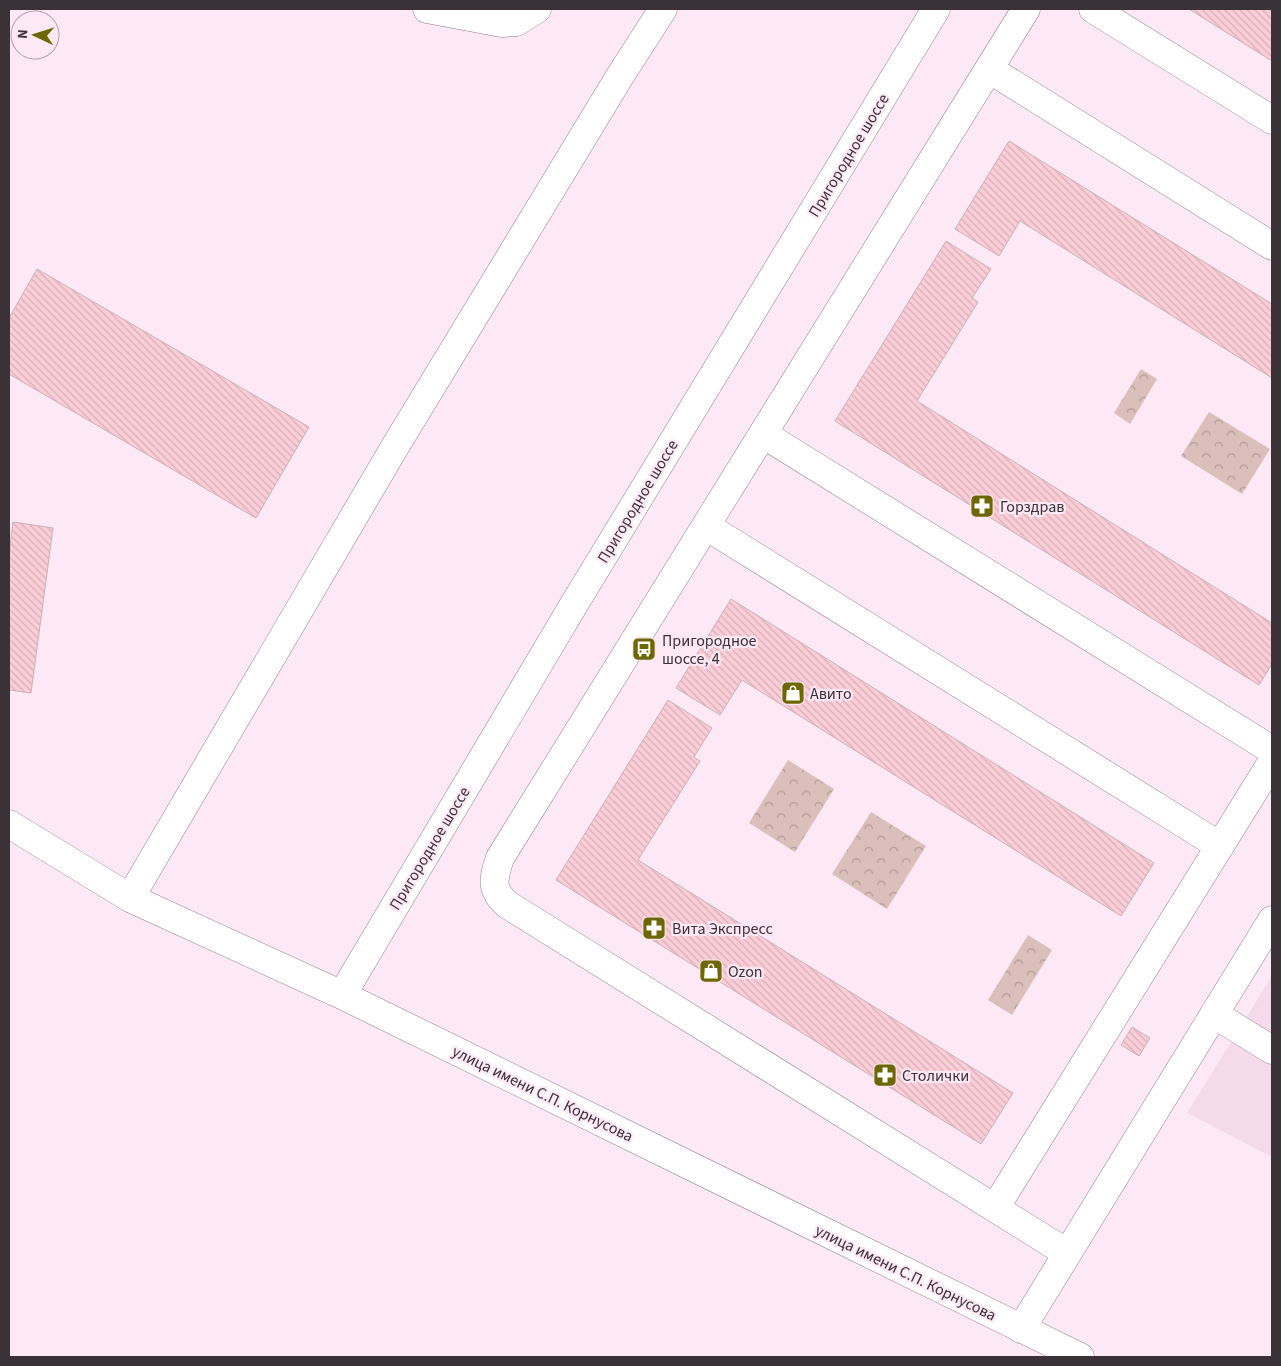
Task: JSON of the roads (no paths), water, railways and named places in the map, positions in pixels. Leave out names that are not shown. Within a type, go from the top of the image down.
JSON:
[{"type":"street","points":[[427,9],[502,23],[516,22],[537,9]]},
{"type":"street","points":[[130,898],[393,450],[620,76],[663,9]]},
{"type":"street","name":"Пригородное шоссе","points":[[342,994],[578,598],[936,9]]},
{"type":"street","points":[[1026,9],[500,858],[494,878],[497,896],[515,910],[1067,1253]]},
{"type":"street","points":[[1093,9],[1272,120]]},
{"type":"street","points":[[989,69],[1272,246]]},
{"type":"street","points":[[763,434],[1272,750]]},
{"type":"street","points":[[706,526],[1220,846]]},
{"type":"street","points":[[995,1208],[1272,762]]},
{"type":"street","name":"улица имени С.П. Корнусова","points":[[9,824],[130,898],[342,994],[1080,1357]]},
{"type":"street","points":[[1021,1329],[1272,920]]},
{"type":"street","points":[[1214,1014],[1272,1050]]},
{"type":"place","name":"Горздрав","points":[[982,506]]},
{"type":"place","name":"Пригородное шоссе, 4","points":[[644,649]]},
{"type":"place","name":"Авито","points":[[793,693]]},
{"type":"place","name":"Вита Экспресс","points":[[654,928]]},
{"type":"place","name":"Ozon","points":[[711,971]]},
{"type":"place","name":"Столички","points":[[885,1075]]}]
